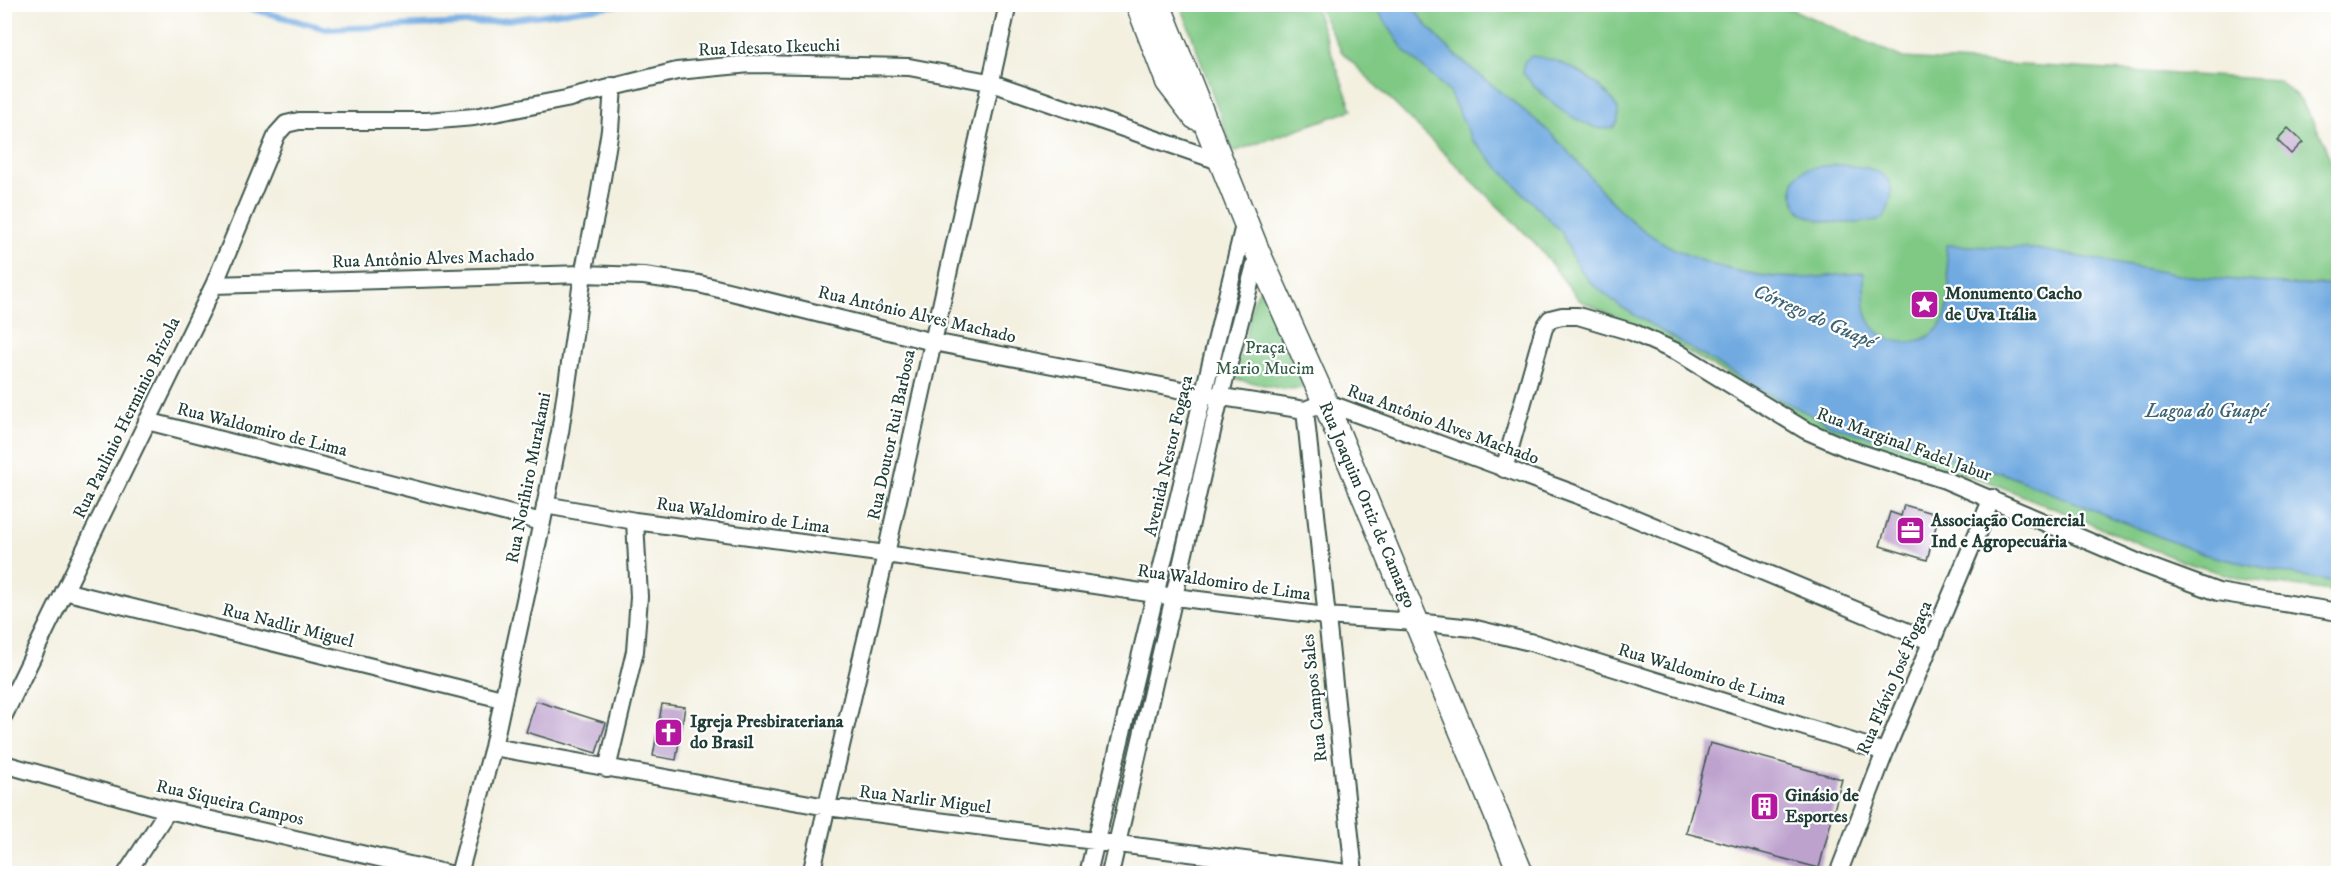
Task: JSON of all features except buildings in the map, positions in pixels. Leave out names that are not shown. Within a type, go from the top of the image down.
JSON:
[{"type":"main road","name":"Rua Joaquim Ortiz de Camargo","points":[[1138,4],[1168,82],[1212,137]]},
{"type":"main road","name":"Rua Joaquim Ortiz de Camargo","points":[[1158,4],[1258,253],[1315,406],[1416,622],[1521,873]]},
{"type":"street","name":"Rua Doutor Rui Barbosa","points":[[811,873],[886,554],[1008,4]]},
{"type":"street","name":"Rua Idesato Ikeuchi","points":[[277,134],[286,124],[299,121],[427,121],[474,117],[566,99],[677,71],[761,64],[909,67],[989,82],[1222,162]]},
{"type":"street","name":"Rua Norihiro Murakami","points":[[459,873],[493,747],[560,432],[583,274],[609,141],[613,86]]},
{"type":"street","name":"Rua Paulinio Herminio Brizola","points":[[4,715],[214,285],[277,134]]},
{"type":"street","name":"Avenida Nestor Fogaça","points":[[1088,873],[1245,221]]},
{"type":"street","name":"Avenida Nestor Fogaça","points":[[1110,873],[1220,397],[1258,253]]},
{"type":"street","name":"Rua Antônio Alves Machado","points":[[214,285],[583,274],[644,276],[699,284],[933,342],[1220,397],[1315,406],[1591,500],[1932,642]]},
{"type":"street","name":"Rua Marginal Fadel Jabur","points":[[1504,469],[1544,328],[1550,319],[1578,316],[1632,332],[1679,353],[1805,430],[1823,438],[1851,450],[1946,480],[1992,498],[2142,564],[2218,592],[2338,612]]},
{"type":"street","name":"Rua Campos Sales","points":[[1315,406],[1326,616],[1355,873]]},
{"type":"street","name":"Rua Waldomiro de Lima","points":[[147,421],[544,513],[635,521],[886,554],[1175,597],[1326,616],[1472,628],[1534,644],[1885,752]]},
{"type":"street","name":"Rua Flávio José Fogaça","points":[[1838,873],[1885,752],[1992,498]]},
{"type":"street","points":[[607,769],[635,651],[639,597],[635,521]]},
{"type":"street","name":"Rua Nadlir Miguel","points":[[64,591],[502,699]]},
{"type":"street","points":[[1129,706],[1148,710]]},
{"type":"street","name":"Rua Narlir Miguel","points":[[493,747],[827,807],[1116,845],[1355,873]]},
{"type":"street","name":"Rua Siqueira Campos","points":[[4,764],[168,810],[448,873]]},
{"type":"street","points":[[1114,771],[1133,776]]},
{"type":"street","points":[[126,873],[168,810]]},
{"type":"green space","points":[[1181,5],[1314,5],[1352,110],[1233,152]]},
{"type":"green space","points":[[1317,5],[1782,5],[1903,58],[2278,80],[2301,101],[2321,135],[2333,168],[2338,171],[2338,592],[2241,579],[2184,562],[1987,481],[1869,449],[1825,432],[1676,345],[1579,300],[1535,243],[1342,52]]},
{"type":"green space","name":"Praça Mario Mucim","points":[[1261,287],[1306,388],[1283,389],[1235,379],[1254,300]]},
{"type":"water","name":"Lagoa do Guapé","points":[[1374,5],[1412,5],[1440,40],[1474,71],[1545,128],[1564,146],[1615,205],[1654,238],[1700,260],[1750,274],[1801,278],[1864,273],[1867,317],[1878,332],[1899,342],[1922,339],[1932,334],[1941,325],[1949,297],[1946,245],[2037,249],[2179,275],[2293,285],[2338,285],[2338,582],[2202,554],[2002,473],[1835,427],[1759,389],[1621,307],[1589,281],[1575,262],[1562,233],[1472,140],[1449,92],[1404,50]]},
{"type":"water","points":[[1531,56],[1556,61],[1592,80],[1618,109],[1618,121],[1613,128],[1589,125],[1551,102],[1523,73],[1524,62]]},
{"type":"water","points":[[1835,165],[1873,170],[1882,174],[1889,181],[1890,202],[1884,218],[1842,223],[1818,220],[1801,212],[1793,195],[1795,178],[1799,173],[1811,168]]},
{"type":"waterway","points":[[191,4],[248,8],[327,29],[491,22],[625,4]]},
{"type":"place","name":"Monumento Cacho de Uva Itália","points":[[1924,304]]},
{"type":"place","name":"Associação Comercial Ind e Agropecuária","points":[[1910,531]]},
{"type":"place","name":"Igreja Presbirateriana do Brasil","points":[[669,732]]},
{"type":"place","name":"Ginásio de Esportes","points":[[1764,806]]},
{"type":"water label","name":"Córrego do Guapé","points":[[1814,317]]}]
